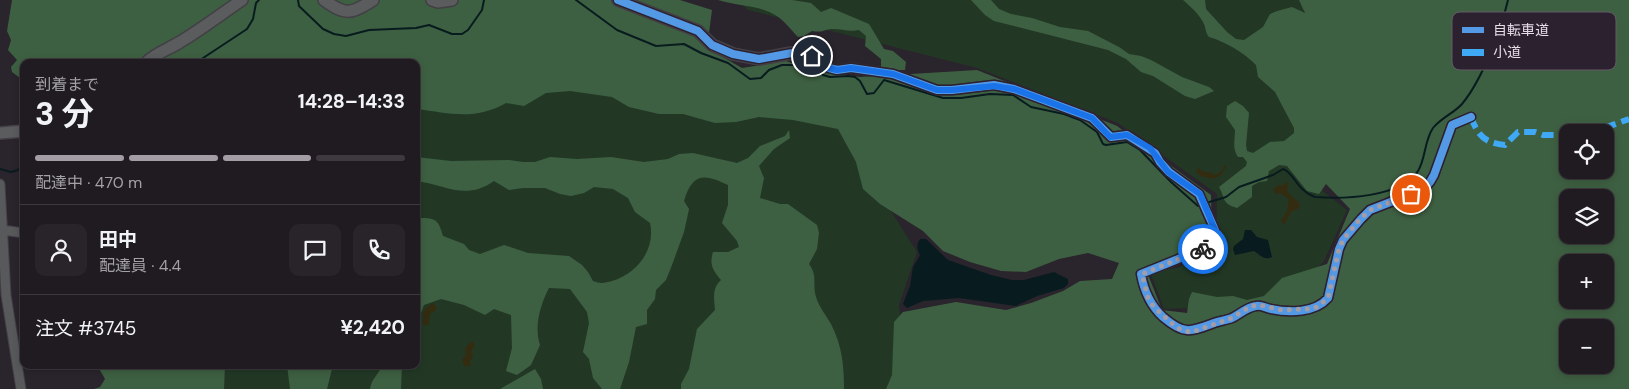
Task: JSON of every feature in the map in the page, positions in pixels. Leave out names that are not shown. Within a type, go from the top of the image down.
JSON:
[{"type":"street","points":[[151,59],[209,24],[242,0]]},
{"type":"street","points":[[324,0],[340,10],[349,12],[357,10],[373,0]]},
{"type":"street","points":[[432,0],[438,2],[452,0]]},
{"type":"street","points":[[618,0],[698,31],[712,45],[733,54],[759,59],[792,53],[812,56],[829,68],[837,70],[851,68],[893,74],[937,90],[994,86],[1014,89],[1092,118],[1110,137],[1127,135],[1150,148],[1168,172],[1200,194],[1215,230],[1209,244],[1203,249],[1142,274],[1148,298],[1154,307],[1177,328],[1192,332],[1232,318],[1251,306],[1259,305],[1282,310],[1308,309],[1324,303],[1328,298],[1339,249],[1360,219],[1370,210],[1424,189],[1434,175],[1452,125],[1471,117]]},
{"type":"street","points":[[0,134],[20,132]]},
{"type":"street","points":[[0,184],[2,264],[20,389]]},
{"type":"street","points":[[2,230],[20,233]]},
{"type":"green space","points":[[12,0],[680,0],[712,10],[707,48],[742,68],[786,61],[819,71],[860,77],[977,70],[1117,126],[1211,195],[1212,245],[1176,265],[1147,272],[1162,310],[1187,313],[1192,292],[1217,297],[1233,296],[1247,300],[1264,296],[1282,278],[1327,264],[1350,209],[1326,184],[1319,194],[1307,191],[1287,166],[1279,165],[1269,171],[1267,181],[1259,182],[1252,186],[1252,197],[1237,208],[1226,202],[1219,187],[1246,166],[1247,162],[1243,157],[1238,157],[1235,151],[1235,130],[1226,117],[1227,106],[1235,101],[1249,113],[1246,145],[1247,151],[1253,153],[1270,142],[1284,141],[1294,133],[1294,128],[1275,92],[1258,77],[1256,65],[1234,48],[1209,37],[1201,19],[1183,0],[1205,0],[1206,9],[1227,32],[1236,39],[1244,40],[1263,27],[1270,14],[1292,7],[1305,13],[1299,0],[1629,0],[1629,389],[886,389],[892,375],[894,322],[903,312],[956,302],[1006,310],[1063,291],[1080,281],[1112,279],[1119,263],[1088,253],[1059,259],[1026,272],[1001,271],[970,262],[943,251],[923,231],[880,204],[863,189],[856,162],[838,129],[793,120],[759,117],[736,122],[715,123],[683,114],[659,114],[629,107],[612,97],[570,91],[546,93],[524,106],[506,103],[494,109],[472,114],[451,114],[420,110],[420,59],[20,59],[20,78],[12,72],[11,67],[17,60],[8,50],[11,40],[7,31]]},
{"type":"green space","points":[[718,0],[792,0],[811,3],[821,12],[831,8],[869,24],[884,49],[893,51],[906,62],[905,70],[891,70],[881,67],[881,59],[865,46],[866,36],[859,30],[833,29],[819,32],[812,31],[798,37],[781,20],[769,12],[755,7]]},
{"type":"green space","points":[[737,0],[1304,0],[1304,11],[1261,50],[1305,131],[1315,185],[1347,210],[1324,261],[1298,288],[1250,306],[1164,309],[1150,272],[1177,268],[1216,248],[1217,194],[1118,123],[977,68],[748,10]]},
{"type":"green space","points":[[971,0],[991,0],[999,9],[1011,14],[1032,18],[1060,27],[1088,31],[1129,54],[1151,60],[1182,77],[1209,87],[1214,91],[1195,99],[1185,96],[1153,76],[1141,72],[1126,59],[1108,50],[994,21],[985,15]]},
{"type":"green space","points":[[566,80],[836,125],[917,252],[899,305],[908,389],[221,389],[223,369],[420,369],[420,82]]},
{"type":"green space","points":[[789,130],[790,138],[774,149],[759,166],[764,178],[760,198],[780,204],[788,204],[817,225],[819,233],[817,249],[809,264],[814,276],[817,301],[835,332],[840,348],[844,389],[681,389],[681,384],[689,369],[697,329],[715,310],[715,290],[721,280],[712,267],[713,252],[728,252],[739,247],[737,241],[722,223],[728,205],[728,185],[712,178],[706,177],[695,180],[687,192],[684,201],[689,209],[684,232],[666,280],[656,290],[655,299],[647,310],[647,324],[636,327],[629,362],[620,389],[602,389],[593,378],[589,359],[583,352],[589,323],[587,312],[570,289],[549,288],[539,316],[538,338],[540,345],[531,365],[517,375],[506,371],[512,348],[511,315],[494,309],[485,315],[464,305],[441,299],[424,305],[420,316],[420,218],[435,220],[443,236],[464,244],[469,250],[480,254],[504,245],[528,253],[569,256],[582,265],[593,281],[600,283],[621,278],[637,266],[647,251],[651,233],[650,223],[635,212],[628,198],[613,189],[594,187],[584,193],[571,196],[545,188],[509,190],[494,181],[474,190],[456,190],[420,182],[420,157],[451,161],[509,160],[535,162],[550,157],[577,159],[611,157],[644,162],[668,159],[679,154],[693,153],[737,163],[748,158],[760,146],[785,136]]},
{"type":"green space","points":[[99,369],[225,369],[224,389],[94,389],[100,387],[105,379]]},
{"type":"green space","points":[[288,369],[332,369],[327,389],[290,389]]},
{"type":"green space","points":[[380,369],[402,369],[401,389],[370,389]]},
{"type":"green space","points":[[535,369],[541,379],[543,389],[500,389]]},
{"type":"sand","points":[[1224,165],[1227,166],[1221,175],[1214,179],[1200,176],[1196,171],[1198,168],[1215,175],[1222,171]]},
{"type":"sand","points":[[1286,182],[1288,183],[1287,191],[1298,201],[1300,206],[1291,212],[1284,225],[1281,221],[1287,211],[1289,199],[1273,191],[1276,186],[1283,185]]},
{"type":"sand","points":[[433,303],[436,306],[436,310],[430,314],[429,324],[426,326],[422,323],[424,319],[423,313]]},
{"type":"sand","points":[[470,342],[473,342],[475,346],[471,351],[473,356],[470,361],[471,365],[465,367],[462,360],[466,355],[465,349]]},
{"type":"shaded area","points":[[1245,230],[1251,230],[1257,237],[1268,240],[1272,257],[1265,258],[1254,251],[1235,255],[1234,246],[1243,239]]},
{"type":"shaded area","points":[[920,239],[926,239],[948,260],[991,275],[1012,280],[1024,280],[1054,272],[1068,279],[1068,284],[1064,288],[1037,296],[1016,306],[959,298],[923,301],[907,308],[903,304],[910,286],[913,267],[920,255],[917,247]]},
{"type":"waterway","points":[[202,59],[247,29],[253,19],[256,3],[259,0]]},
{"type":"waterway","points":[[298,0],[299,6],[323,29],[334,34],[346,36],[369,30],[416,28],[429,25],[452,34],[462,34],[468,30],[482,10],[484,0]]},
{"type":"waterway","points":[[576,0],[617,30],[656,46],[684,44],[701,53],[728,63],[750,79],[761,78],[769,70],[782,65],[807,63],[814,66],[823,75],[830,77],[855,77],[860,81],[867,94],[874,93],[884,80],[943,98],[961,98],[990,94],[1013,95],[1031,107],[1064,114],[1080,120],[1097,132],[1103,144],[1127,142],[1140,150],[1198,206],[1201,205]]},
{"type":"waterway","points":[[1505,12],[1508,0]]},
{"type":"waterway","points":[[1206,203],[1226,197],[1239,187],[1273,175],[1283,169],[1290,174],[1299,186],[1315,197],[1355,197],[1385,192],[1398,187],[1418,171],[1433,128],[1462,104],[1477,82],[1482,70]]},
{"type":"waterway","points":[[0,169],[11,172],[20,168]]},
{"type":"marked path","points":[[1471,117],[1480,134],[1487,140],[1498,144],[1505,145],[1518,132],[1559,135]]},
{"type":"marked path","points":[[1614,124],[1629,119]]},
{"type":"cycle path","points":[[618,0],[698,31],[712,45],[733,54],[759,59],[792,53],[812,56],[829,68],[837,70],[851,68],[893,74],[937,90],[994,85],[1014,89],[1092,118],[1111,137],[1127,135],[1155,153],[1169,172],[1199,194],[1215,230],[1209,244],[1203,249],[1141,274],[1148,297],[1154,308],[1170,323],[1187,330],[1230,319],[1253,307],[1260,306],[1269,309],[1301,311],[1323,303],[1328,298],[1339,249],[1343,240],[1370,210],[1424,189],[1434,175],[1452,125],[1471,117]]},
{"type":"way so far","points":[[1203,249],[1142,274],[1142,282],[1148,298],[1154,307],[1177,328],[1192,332],[1216,322],[1232,318],[1251,306],[1259,305],[1269,309],[1282,310],[1317,307],[1328,298],[1334,264],[1343,240],[1360,219],[1370,210],[1411,194]]},
{"type":"route","points":[[812,56],[829,68],[837,70],[851,68],[893,74],[937,90],[994,86],[1014,89],[1038,96],[1092,118],[1110,137],[1127,135],[1150,148],[1168,172],[1200,194],[1213,221],[1215,230],[1209,244],[1203,249]]}]
